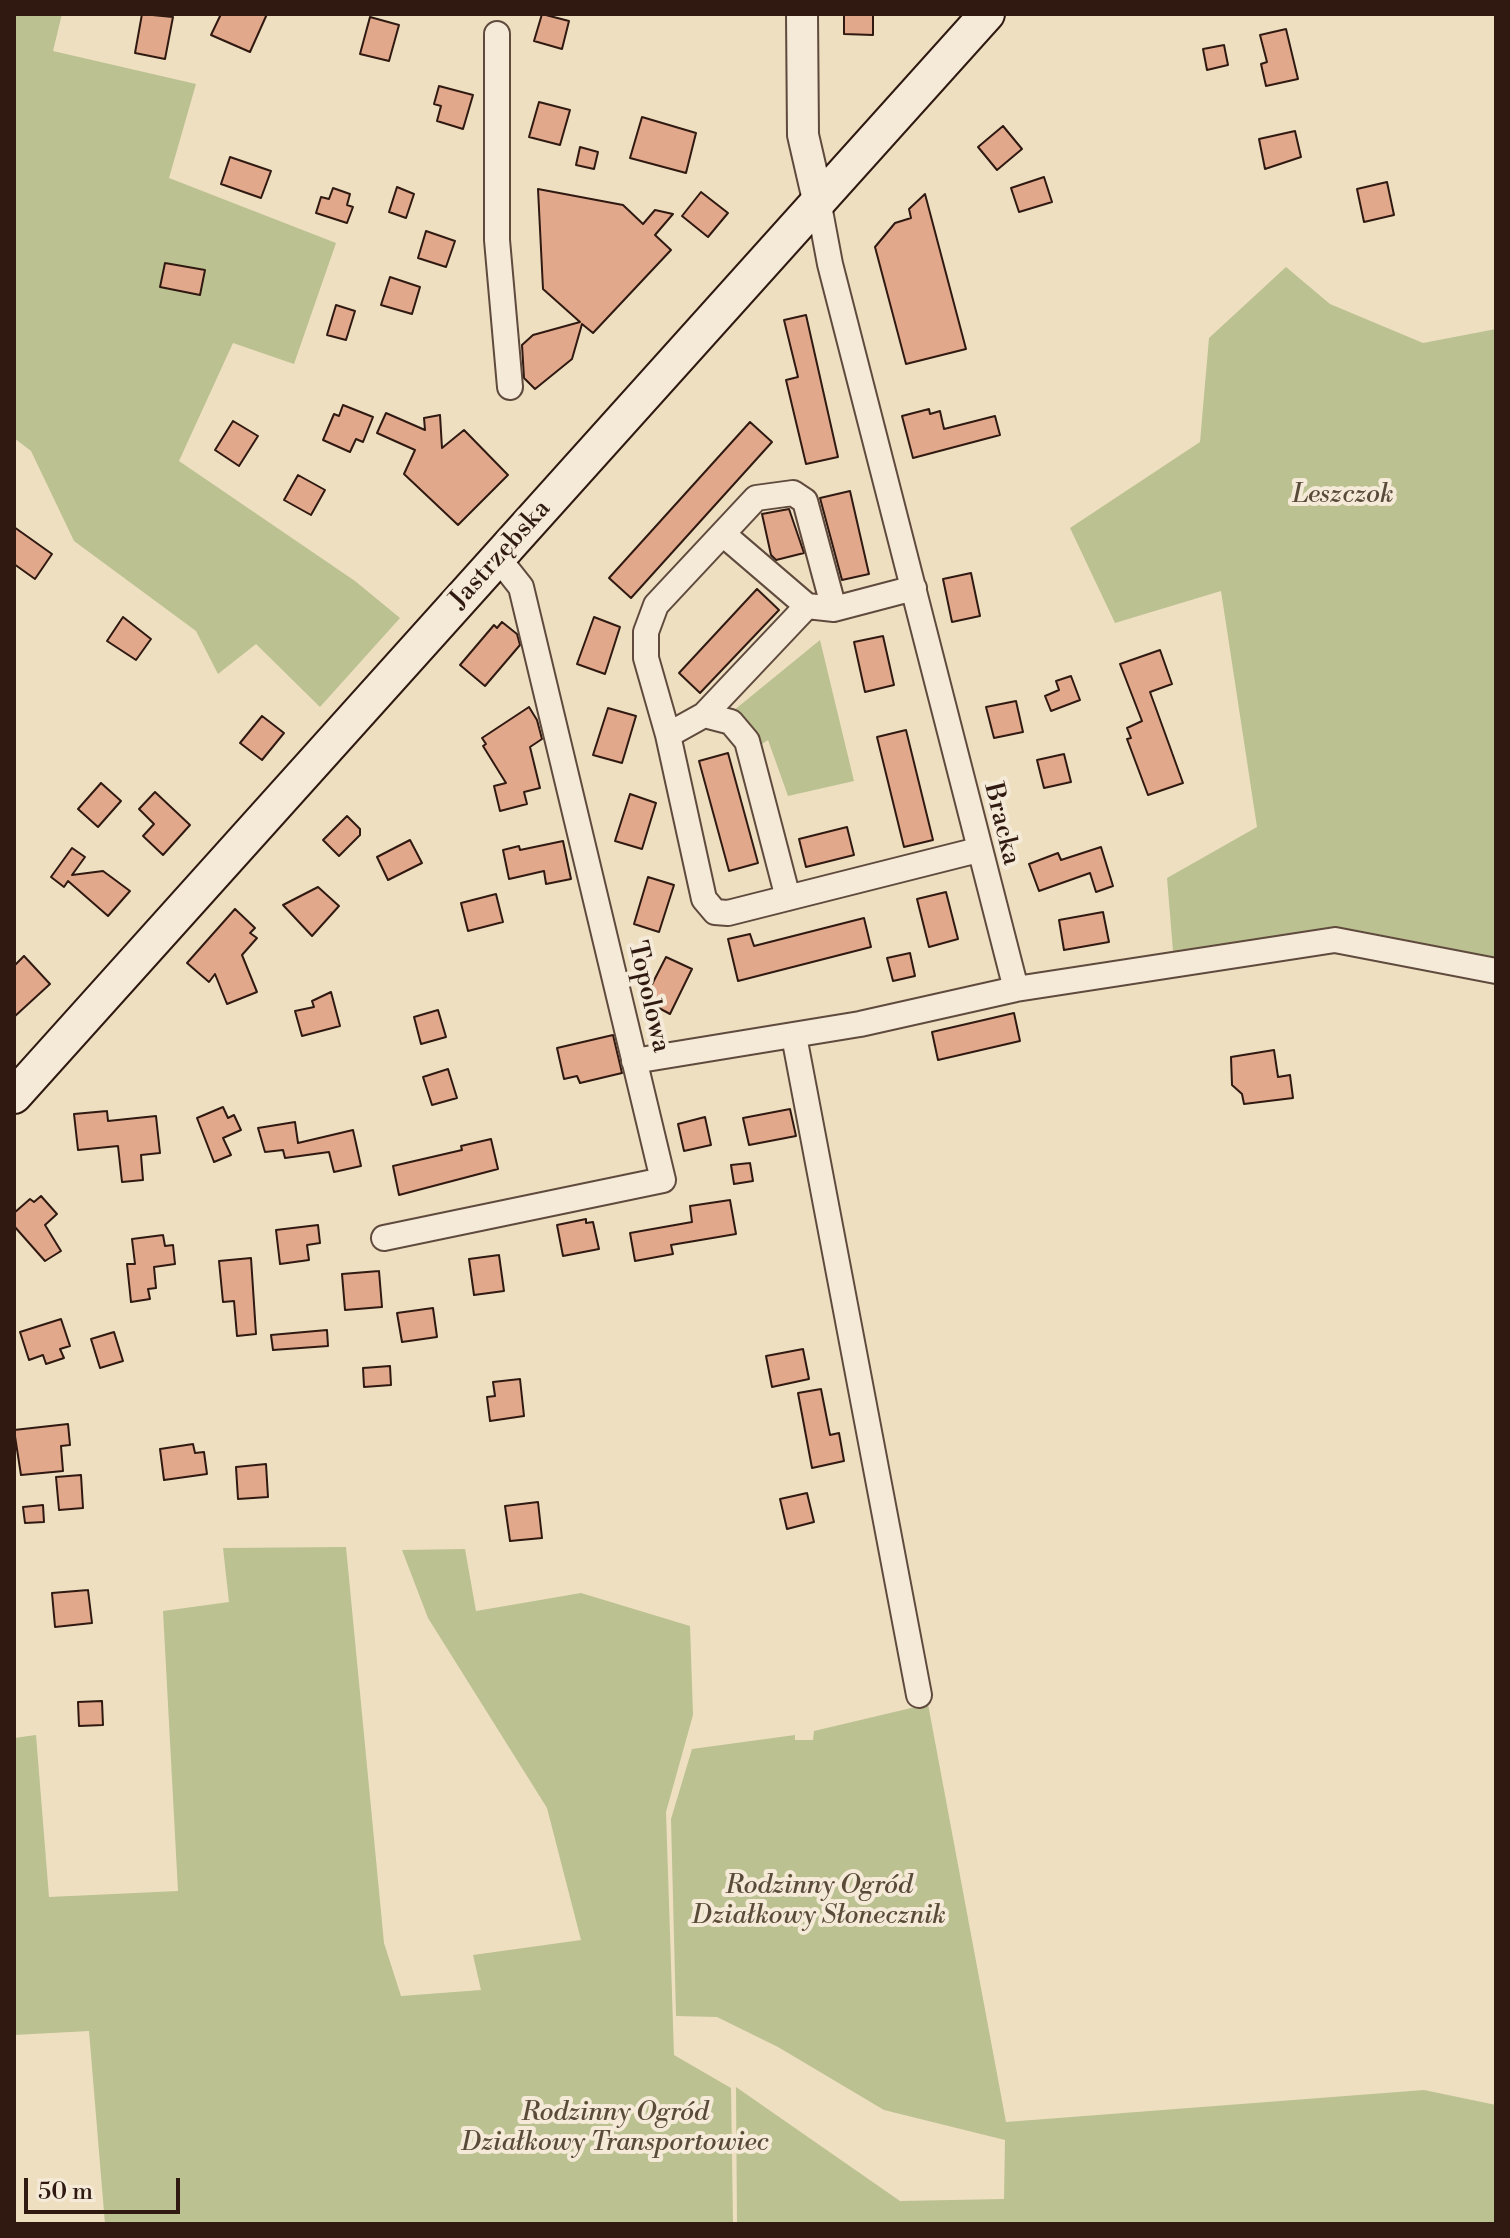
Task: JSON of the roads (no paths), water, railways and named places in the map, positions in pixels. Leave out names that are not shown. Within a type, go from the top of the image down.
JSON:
[{"type":"main road","name":"Jastrzębska","points":[[14,1096],[987,14]]},
{"type":"street","points":[[802,14],[803,135],[818,200]]},
{"type":"street","points":[[497,34],[497,240],[510,387]]},
{"type":"street","name":"Bracka","points":[[818,200],[830,264],[1016,989]]},
{"type":"street","points":[[834,609],[805,501],[793,493],[756,498],[656,605],[646,632],[646,658],[668,735],[704,899],[715,912],[728,913],[978,850]]},
{"type":"street","points":[[723,534],[807,606],[834,609],[914,588]]},
{"type":"street","name":"Topolowa","points":[[384,1238],[663,1180],[521,587],[498,558]]},
{"type":"street","points":[[668,735],[704,715],[807,606]]},
{"type":"street","points":[[704,715],[731,722],[747,741],[788,898]]},
{"type":"street","points":[[634,1061],[794,1036],[1016,989],[1335,940],[1496,971]]},
{"type":"street","points":[[794,1036],[919,1695]]},
{"type":"park label","name":"Leszczok","points":[[1343,496]]},
{"type":"park label","name":"Rodzinny Ogród Działkowy Słonecznik","points":[[819,1902]]},
{"type":"park label","name":"Rodzinny Ogród Działkowy Transportowiec","points":[[615,2129]]}]
